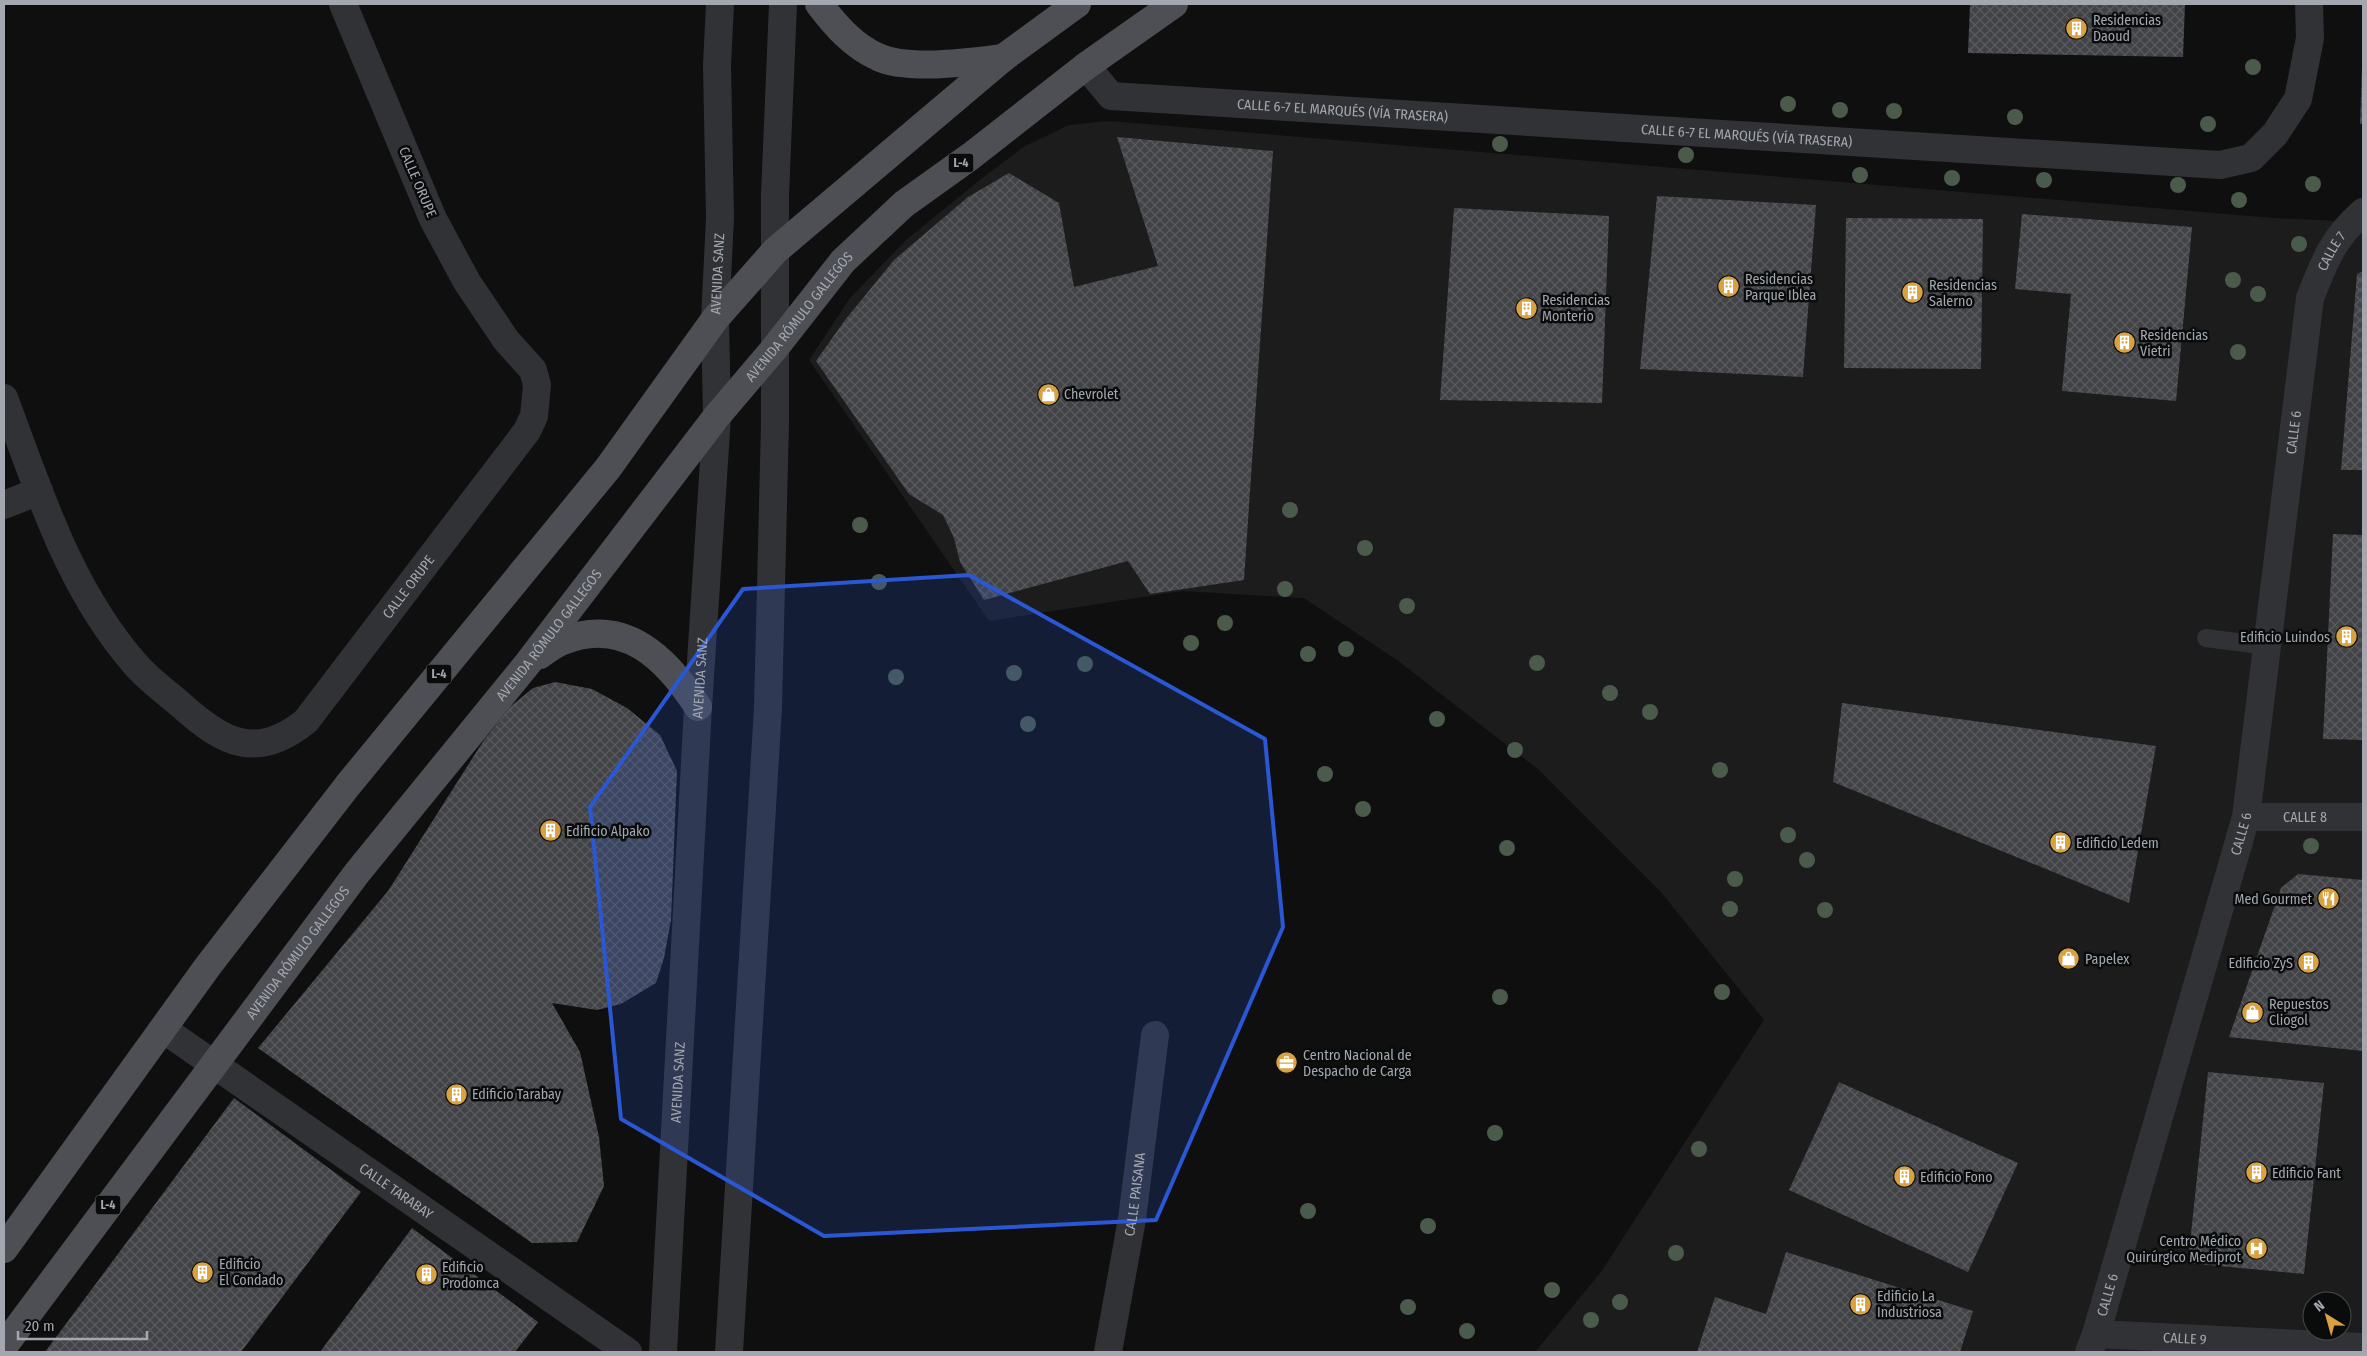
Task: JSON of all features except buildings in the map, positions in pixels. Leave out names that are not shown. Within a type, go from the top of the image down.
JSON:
[{"type":"main road","points":[[819,4],[840,29],[860,47],[879,58],[900,62],[949,65],[1003,58]]},
{"type":"main road","name":"L-4","points":[[4,1249],[208,966],[348,785],[608,468],[715,319],[776,251],[1003,58],[1077,4]]},
{"type":"main road","name":"AVENIDA RÓMULO GALLEGOS","points":[[4,1346],[357,874],[528,663],[717,416],[774,349],[843,261],[904,204],[971,156],[1086,66],[1174,4]]},
{"type":"main road","points":[[528,663],[562,641],[586,634],[615,634],[638,642],[657,658],[682,682],[698,707]]},
{"type":"street","name":"CALLE ORUPE","points":[[4,398],[38,491],[58,539],[81,585],[105,626],[137,666],[204,726],[224,738],[242,744],[256,744],[279,739],[291,734],[306,721],[527,431],[534,416],[537,386],[532,370],[506,340],[467,282],[433,219],[343,4]]},
{"type":"street","name":"AVENIDA SANZ","points":[[663,1352],[698,707],[717,416],[715,319],[720,218],[717,65],[720,4]]},
{"type":"street","points":[[729,1352],[768,708],[775,423],[776,251],[774,195],[783,4]]},
{"type":"street","name":"CALLE 6-7 EL MARQUÉS (VÍA TRASERA)","points":[[1086,66],[1112,96],[2220,165],[2251,158],[2275,134],[2298,98],[2310,38],[2309,4]]},
{"type":"street","name":"CALLE 7","points":[[2310,298],[2329,252],[2344,229],[2363,212]]},
{"type":"street","name":"CALLE 6","points":[[2093,1343],[2246,817],[2310,298]]},
{"type":"street","points":[[4,505],[38,491]]},
{"type":"street","name":"CALLE 8","points":[[2246,817],[2363,817]]},
{"type":"street","name":"CALLE TARABAY","points":[[163,1029],[628,1352]]},
{"type":"street","name":"CALLE PAISANA","points":[[1108,1352],[1132,1219],[1155,1035]]},
{"type":"street","name":"CALLE 9","points":[[2093,1343],[2363,1347]]},
{"type":"lane","points":[[1040,30],[1052,4]]},
{"type":"lane","points":[[2206,638],[2267,646]]},
{"type":"highlighted area","points":[[969,575],[1265,739],[1283,927],[1156,1220],[824,1236],[621,1119],[590,807],[743,589]]},
{"type":"shaded area","points":[[1109,121],[2274,218],[2363,222],[2363,1352],[1535,1352],[1601,1272],[1764,1020],[1660,891],[1539,770],[1397,660],[1304,598],[1182,591],[989,621],[809,360],[850,298],[906,240],[1025,146],[1069,125]]},
{"type":"place","name":"Residencias Daoud","points":[[2077,28]]},
{"type":"place","name":"Residencias Parque Iblea","points":[[1729,287]]},
{"type":"place","name":"Residencias Salerno","points":[[1913,293]]},
{"type":"place","name":"Residencias Monterio","points":[[1526,308]]},
{"type":"place","name":"Residencias Vietri","points":[[2124,343]]},
{"type":"place","name":"Chevrolet","points":[[1048,394]]},
{"type":"place","name":"Edificio Luindos","points":[[2346,637]]},
{"type":"place","name":"Edificio Alpako","points":[[550,831]]},
{"type":"place","name":"Edificio Ledem","points":[[2060,843]]},
{"type":"place","name":"Med Gourmet","points":[[2328,899]]},
{"type":"place","name":"Papelex","points":[[2069,959]]},
{"type":"place","name":"Edificio ZyS","points":[[2309,963]]},
{"type":"place","name":"Repuestos Cliogol","points":[[2253,1012]]},
{"type":"place","name":"Centro Nacional de Despacho de Carga","points":[[1287,1063]]},
{"type":"place","name":"Edificio Tarabay","points":[[456,1094]]},
{"type":"place","name":"Edificio Fant","points":[[2256,1173]]},
{"type":"place","name":"Edificio Fono","points":[[1904,1177]]},
{"type":"place","name":"Centro Médico Quirúrgico Mediprot","points":[[2257,1249]]},
{"type":"place","name":"Edificio El Condado","points":[[203,1272]]},
{"type":"place","name":"Edificio Prodomca","points":[[426,1275]]},
{"type":"place","name":"Edificio La Industriosa","points":[[1861,1304]]}]
